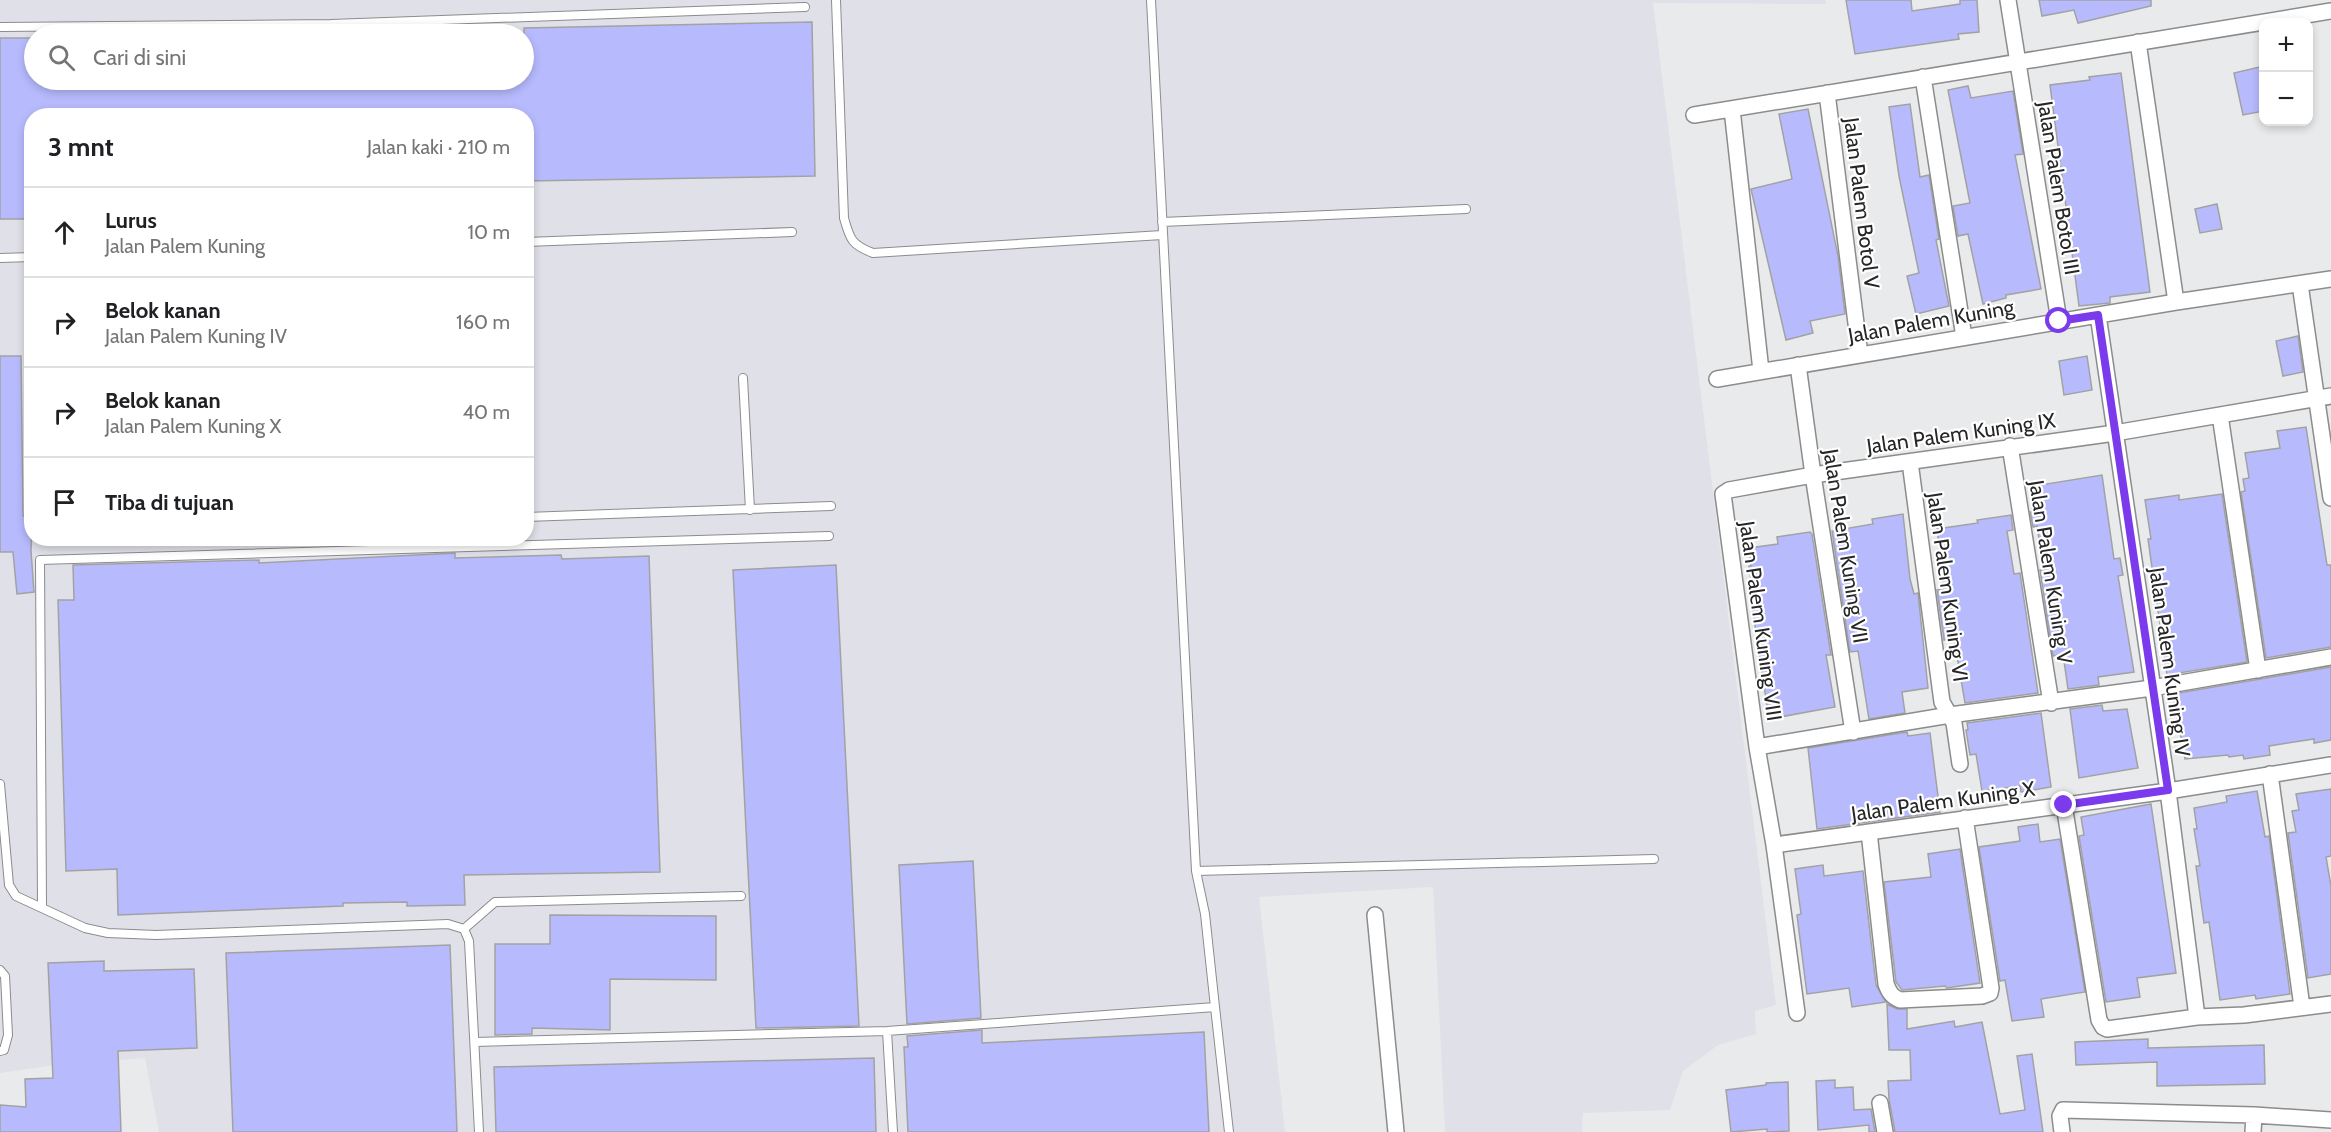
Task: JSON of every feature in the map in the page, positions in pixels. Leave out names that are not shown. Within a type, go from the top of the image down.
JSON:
[{"type":"street","name":"Jalan Palem Botol III","points":[[2008,0],[2059,321]]},
{"type":"street","points":[[1694,115],[2331,10]]},
{"type":"street","points":[[2138,42],[2176,302]]},
{"type":"street","points":[[1923,77],[1964,337]]},
{"type":"street","name":"Jalan Palem Botol V","points":[[1827,93],[1860,355]]},
{"type":"street","points":[[1732,109],[1761,371]]},
{"type":"street","name":"Jalan Palem Kuning","points":[[1717,379],[2059,321],[2331,279]]},
{"type":"street","points":[[2300,284],[2324,398],[2331,498]]},
{"type":"street","name":"Jalan Palem Kuning IV","points":[[2098,315],[2168,790],[2197,1017]]},
{"type":"street","name":"Jalan Palem Kuning VII","points":[[1798,365],[1853,732]]},
{"type":"street","name":"Jalan Palem Kuning IX","points":[[1813,475],[2115,433],[2324,398]]},
{"type":"street","points":[[2220,415],[2258,670]]},
{"type":"street","name":"Jalan Palem Kuning V","points":[[2010,447],[2050,703]]},
{"type":"street","name":"Jalan Palem Kuning VI","points":[[1910,462],[1942,702],[1957,732],[1960,764]]},
{"type":"street","name":"Jalan Palem Kuning VIII","points":[[1797,1013],[1774,845],[1757,747],[1723,494],[1729,490],[1813,475]]},
{"type":"street","points":[[1757,747],[1950,716],[2152,688],[2331,657]]},
{"type":"street","name":"Jalan Palem Kuning X","points":[[1774,845],[2331,765]]},
{"type":"street","points":[[2270,774],[2302,1007]]},
{"type":"street","points":[[2064,805],[2099,1020],[2103,1027],[2107,1029],[2197,1017],[2244,1015],[2331,1004]]},
{"type":"street","points":[[1869,832],[1886,984],[1889,991],[1894,998],[1900,1000],[1982,996],[1990,993],[1992,988],[1965,818]]},
{"type":"street","points":[[1375,915],[1396,1132]]},
{"type":"street","points":[[1880,1103],[1885,1132]]},
{"type":"street","points":[[2062,1132],[2060,1116],[2063,1110],[2254,1115],[2331,1120]]},
{"type":"street","points":[[2253,1132],[2254,1115]]},
{"type":"lane","points":[[836,0],[844,218],[850,239],[859,248],[873,253],[1162,235]]},
{"type":"lane","points":[[1151,0],[1197,871],[1205,914],[1229,1132]]},
{"type":"lane","points":[[331,24],[805,6]]},
{"type":"lane","points":[[0,27],[24,27]]},
{"type":"lane","points":[[1162,222],[1466,209]]},
{"type":"lane","points":[[534,243],[792,232]]},
{"type":"lane","points":[[0,258],[24,257]]},
{"type":"lane","points":[[743,378],[750,510]]},
{"type":"lane","points":[[534,517],[831,506]]},
{"type":"lane","points":[[534,545],[829,536]]},
{"type":"lane","points":[[42,906],[40,560],[500,546]]},
{"type":"lane","points":[[0,784],[9,885],[16,896],[86,928],[108,933],[156,935],[448,924],[464,929],[469,940],[479,1132]]},
{"type":"lane","points":[[1197,871],[1654,859]]},
{"type":"lane","points":[[464,929],[495,902],[741,896]]},
{"type":"lane","points":[[0,970],[5,976],[8,1035],[4,1050],[0,1051]]},
{"type":"lane","points":[[475,1042],[887,1031],[1215,1007]]},
{"type":"lane","points":[[887,1031],[893,1132]]},
{"type":"shaded area","points":[[0,0],[1825,0],[1826,4],[1653,3],[1776,1005],[1755,1011],[1756,1034],[1718,1045],[1683,1071],[1670,1110],[1583,1113],[1582,1132],[1445,1132],[1433,887],[1259,897],[1285,1132],[159,1132],[145,1058],[55,1065],[0,1073]]},
{"type":"building","points":[[1846,0],[1911,0],[1912,11],[1960,4],[1960,0],[1977,0],[1979,32],[1958,34],[1959,39],[1855,54]]},
{"type":"building","points":[[2039,0],[2151,0],[2151,6],[2078,23],[2074,10],[2042,16]]},
{"type":"building","points":[[812,22],[815,176],[534,181],[534,108],[24,108],[24,219],[0,219],[0,38],[24,38],[24,90],[534,90],[534,28]]},
{"type":"building","points":[[2259,67],[2259,112],[2243,115],[2234,73]]},
{"type":"building","points":[[2121,73],[2150,292],[2110,297],[2110,303],[2079,306],[2050,85]]},
{"type":"building","points":[[1968,86],[1971,98],[2013,91],[2023,154],[2015,155],[2041,289],[2006,295],[2006,298],[1983,304],[1968,234],[1958,236],[1953,206],[1970,203],[1948,90]]},
{"type":"building","points":[[1910,104],[1920,177],[1929,175],[1939,239],[1936,240],[1949,306],[1916,314],[1907,276],[1919,273],[1899,176],[1889,107]]},
{"type":"building","points":[[1808,109],[1838,256],[1845,314],[1810,321],[1813,333],[1786,340],[1751,189],[1792,179],[1779,114]]},
{"type":"building","points":[[2217,204],[2222,229],[2200,233],[2195,209]]},
{"type":"building","points":[[2298,336],[2303,372],[2283,376],[2276,341]]},
{"type":"building","points":[[0,356],[21,356],[24,546],[31,546],[34,592],[17,594],[13,552],[0,552]]},
{"type":"building","points":[[2087,356],[2092,390],[2064,395],[2059,361]]},
{"type":"building","points":[[2306,427],[2327,565],[2331,565],[2331,647],[2266,658],[2241,492],[2245,491],[2243,479],[2249,478],[2245,453],[2280,448],[2277,431]]},
{"type":"building","points":[[2102,475],[2114,559],[2120,558],[2123,575],[2118,576],[2134,672],[2098,677],[2099,685],[2068,689],[2063,654],[2053,656],[2040,570],[2044,570],[2037,526],[2033,527],[2030,512],[2032,512],[2032,507],[2037,507],[2034,486]]},
{"type":"building","points":[[2222,494],[2247,662],[2167,675],[2148,539],[2151,539],[2145,500],[2179,495],[2179,500]]},
{"type":"building","points":[[1903,514],[1910,579],[1914,594],[1918,593],[1928,688],[1902,692],[1905,713],[1869,719],[1858,651],[1850,652],[1832,531],[1873,524],[1872,519]]},
{"type":"building","points":[[2011,515],[2013,530],[2007,531],[2014,574],[2020,573],[2038,693],[1965,703],[1954,638],[1944,640],[1937,590],[1944,589],[1937,529]]},
{"type":"building","points":[[1810,532],[1831,655],[1826,655],[1835,707],[1769,719],[1750,592],[1749,548],[1778,544],[1777,537]]},
{"type":"building","points":[[455,553],[455,558],[561,555],[562,559],[649,556],[660,872],[464,875],[465,905],[407,906],[407,902],[343,903],[343,906],[118,915],[117,869],[66,871],[58,600],[74,600],[73,565],[259,560],[259,563]]},
{"type":"building","points":[[836,565],[859,1026],[756,1028],[733,570]]},
{"type":"building","points":[[2331,667],[2331,740],[2314,743],[2314,739],[2269,746],[2270,755],[2244,759],[2243,755],[2229,757],[2228,755],[2185,759],[2173,694]]},
{"type":"building","points":[[2102,705],[2103,711],[2127,709],[2138,768],[2079,778],[2070,709]]},
{"type":"building","points":[[2041,713],[2051,787],[2021,792],[2020,786],[1982,791],[1976,754],[1970,755],[1967,723]]},
{"type":"building","points":[[1907,732],[1908,736],[1930,733],[1940,812],[1817,829],[1808,748]]},
{"type":"building","points":[[2331,789],[2331,856],[2326,857],[2331,886],[2331,974],[2308,978],[2288,833],[2296,832],[2292,811],[2299,810],[2296,794]]},
{"type":"building","points":[[2257,791],[2265,837],[2269,836],[2290,994],[2256,999],[2255,995],[2220,1000],[2209,922],[2204,923],[2196,866],[2200,866],[2194,829],[2197,829],[2194,808],[2227,802],[2226,796]]},
{"type":"building","points":[[2151,804],[2176,973],[2137,978],[2140,997],[2106,1002],[2079,836],[2084,835],[2081,817]]},
{"type":"building","points":[[2038,824],[2040,842],[2060,839],[2085,992],[2041,999],[2044,1017],[2012,1021],[2005,980],[2000,981],[1979,847],[2020,841],[2018,827]]},
{"type":"building","points":[[1960,849],[1980,983],[1947,988],[1945,986],[1902,990],[1896,982],[1884,882],[1931,877],[1928,854]]},
{"type":"building","points":[[973,861],[981,1018],[907,1024],[899,865]]},
{"type":"building","points":[[1823,865],[1824,876],[1863,871],[1876,985],[1886,1002],[1852,1007],[1849,988],[1807,994],[1797,915],[1801,914],[1795,869]]},
{"type":"building","points":[[550,915],[716,916],[716,980],[610,979],[610,1030],[532,1028],[532,1034],[495,1035],[495,944],[550,944]]},
{"type":"building","points":[[450,945],[457,1132],[233,1132],[226,953]]},
{"type":"building","points":[[104,961],[104,971],[194,969],[197,1048],[118,1051],[121,1132],[0,1132],[0,1105],[26,1107],[25,1079],[53,1078],[48,963]]},
{"type":"building","points":[[1887,1004],[1897,1009],[1907,1009],[1907,1029],[1954,1021],[1955,1027],[1982,1022],[2000,1114],[2025,1110],[2017,1056],[2032,1054],[2043,1132],[1895,1132],[1888,1081],[1911,1080],[1910,1050],[1889,1050]]},
{"type":"building","points":[[982,1030],[982,1043],[1204,1032],[1209,1132],[908,1132],[904,1047],[908,1047],[907,1036]]},
{"type":"building","points":[[2148,1039],[2148,1048],[2264,1045],[2265,1084],[2157,1086],[2157,1062],[2076,1065],[2075,1042]]},
{"type":"building","points":[[874,1058],[876,1132],[496,1132],[494,1067]]},
{"type":"building","points":[[1835,1080],[1835,1088],[1853,1087],[1854,1110],[1871,1109],[1875,1132],[1869,1132],[1869,1125],[1818,1130],[1816,1081]]},
{"type":"building","points":[[1788,1082],[1789,1131],[1767,1132],[1767,1129],[1731,1132],[1726,1090],[1766,1085],[1766,1083]]},
{"type":"route","points":[[2059,321],[2098,315],[2168,790],[2064,805]]}]
